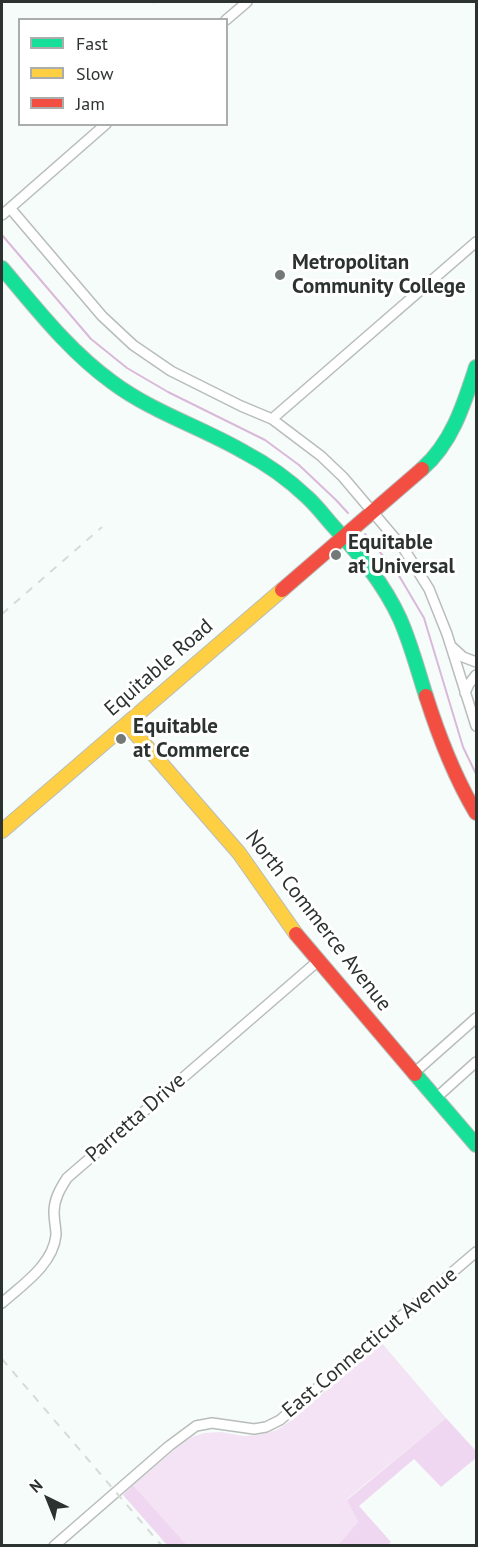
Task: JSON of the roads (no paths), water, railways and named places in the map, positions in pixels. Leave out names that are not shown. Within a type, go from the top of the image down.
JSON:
[{"type":"street","points":[[228,18],[247,2]]},
{"type":"street","points":[[2,215],[104,126]]},
{"type":"street","points":[[10,208],[102,316],[133,345],[171,372],[272,419],[321,456],[343,477],[404,549],[419,572],[437,608],[477,726]]},
{"type":"street","points":[[272,419],[477,242]]},
{"type":"street","points":[[2,268],[63,338],[100,373],[130,394],[267,464],[304,494],[344,537],[374,573],[399,617],[446,755],[462,789],[477,813]]},
{"type":"street","name":"Equitable Road","points":[[2,831],[428,464],[441,449],[458,420],[477,367]]},
{"type":"street","points":[[450,645],[463,657],[477,662]]},
{"type":"street","points":[[465,693],[477,675]]},
{"type":"street","name":"North Commerce Avenue","points":[[127,724],[239,854],[288,924],[318,961],[477,1145]]},
{"type":"street","name":"Parretta Drive","points":[[2,1303],[47,1259],[56,1235],[54,1212],[56,1199],[67,1178],[318,961]]},
{"type":"street","points":[[414,1073],[477,1018]]},
{"type":"street","points":[[436,1098],[477,1062]]},
{"type":"street","name":"East Connecticut Avenue","points":[[54,1545],[169,1446],[196,1426],[212,1423],[254,1430],[280,1420],[477,1252]]},
{"type":"waterway","points":[[2,235],[91,339],[127,368],[168,392],[265,440],[299,465],[348,513]]},
{"type":"waterway","points":[[365,534],[398,574],[424,618],[463,747],[476,774]]},
{"type":"railway","points":[[2,614],[102,527]]},
{"type":"railway","points":[[2,1359],[162,1546]]},
{"type":"place","name":"Metropolitan Community College","points":[[280,275]]},
{"type":"place","name":"Equitable at Universal","points":[[336,555]]},
{"type":"place","name":"Equitable at Commerce","points":[[121,739]]}]
